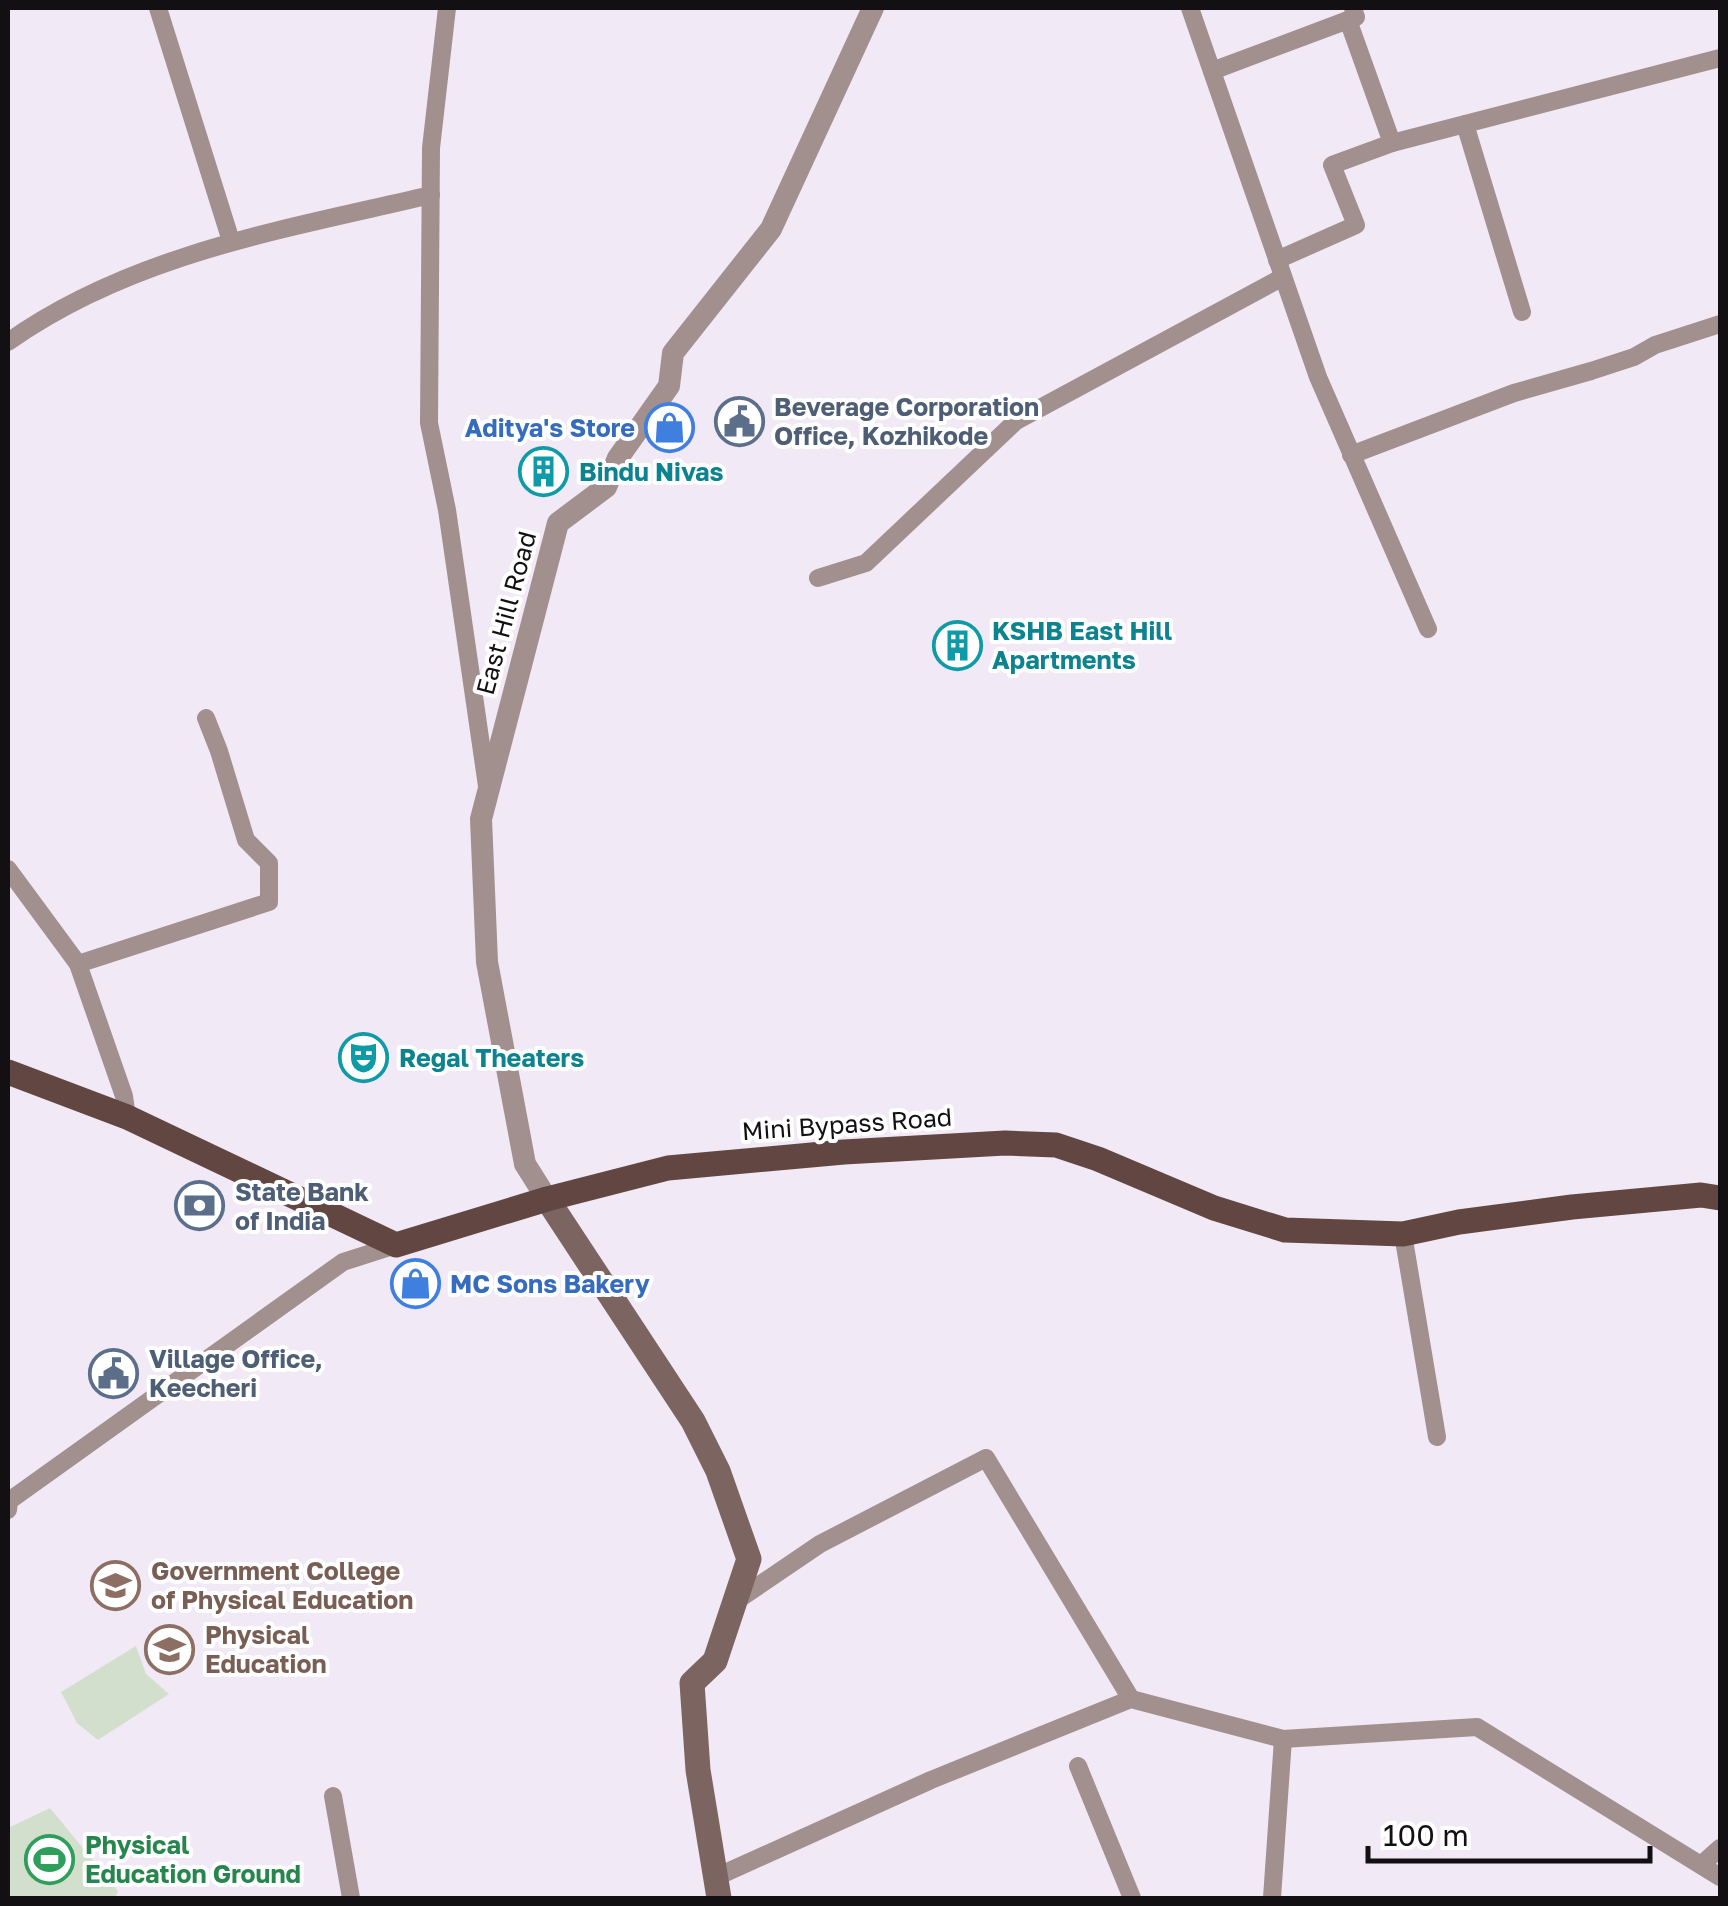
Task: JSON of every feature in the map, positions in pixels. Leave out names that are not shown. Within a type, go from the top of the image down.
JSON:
[{"type":"main road","points":[[8,1072],[127,1117],[396,1245]]},
{"type":"main road","name":"Mini Bypass Road","points":[[396,1245],[547,1199],[668,1168],[1005,1143],[1070,1150],[1214,1208],[1285,1230],[1403,1234],[1572,1206],[1701,1195],[1720,1198]]},
{"type":"main road","points":[[547,1199],[693,1421],[718,1471],[748,1559],[716,1661],[692,1683],[698,1770],[717,1888]]},
{"type":"street","points":[[158,8],[232,242]]},
{"type":"street","points":[[447,8],[431,148],[429,423],[447,510],[488,794]]},
{"type":"street","name":"East Hill Road","points":[[547,1199],[525,1164],[487,962],[481,819],[558,523],[606,488],[618,458],[669,386],[672,353],[771,230],[873,8]]},
{"type":"street","points":[[1190,8],[1318,378],[1428,629]]},
{"type":"street","points":[[1212,71],[1350,14],[1392,144]]},
{"type":"street","points":[[818,578],[866,563],[1016,421],[1356,226],[1332,165],[1392,144],[1720,58]]},
{"type":"street","points":[[1465,124],[1522,312]]},
{"type":"street","points":[[8,342],[32,325],[122,279],[232,242],[431,195]]},
{"type":"street","points":[[1351,454],[1476,406],[1614,364],[1655,345],[1720,324]]},
{"type":"street","points":[[78,964],[269,902],[269,862],[246,840],[220,751],[206,718]]},
{"type":"street","points":[[8,870],[78,964],[124,1096],[127,1117]]},
{"type":"street","points":[[1403,1234],[1436,1437]]},
{"type":"street","points":[[8,1510],[8,1501],[343,1262],[396,1245]]},
{"type":"street","points":[[736,1601],[820,1544],[986,1458],[1131,1699]]},
{"type":"street","points":[[717,1888],[931,1780],[1131,1699],[1283,1739],[1478,1728],[1720,1877]]},
{"type":"street","points":[[1272,1898],[1283,1739]]},
{"type":"street","points":[[1078,1766],[1132,1898]]},
{"type":"street","points":[[333,1796],[351,1898]]},
{"type":"street","points":[[1701,1865],[1720,1848]]},
{"type":"green space","points":[[136,1646],[146,1674],[169,1694],[98,1740],[77,1723],[61,1692]]},
{"type":"green space","name":"Physical Education Ground","points":[[50,1808],[118,1891],[115,1898],[8,1898],[8,1828]]},
{"type":"place","name":"Beverage Corporation Office, Kozhikode","points":[[739,421]]},
{"type":"place","name":"Aditya's Store","points":[[670,428]]},
{"type":"place","name":"Bindu Nivas","points":[[544,472]]},
{"type":"place","name":"KSHB East Hill Apartments","points":[[957,645]]},
{"type":"place","name":"Regal Theaters","points":[[364,1058]]},
{"type":"place","name":"State Bank of India","points":[[200,1206]]},
{"type":"place","name":"MC Sons Bakery","points":[[415,1284]]},
{"type":"place","name":"Village Office, Keecheri","points":[[114,1373]]},
{"type":"place","name":"Government College of Physical Education","points":[[116,1585]]},
{"type":"place","name":"Physical Education","points":[[170,1649]]},
{"type":"place","name":"Physical Education Ground","points":[[50,1859]]}]
